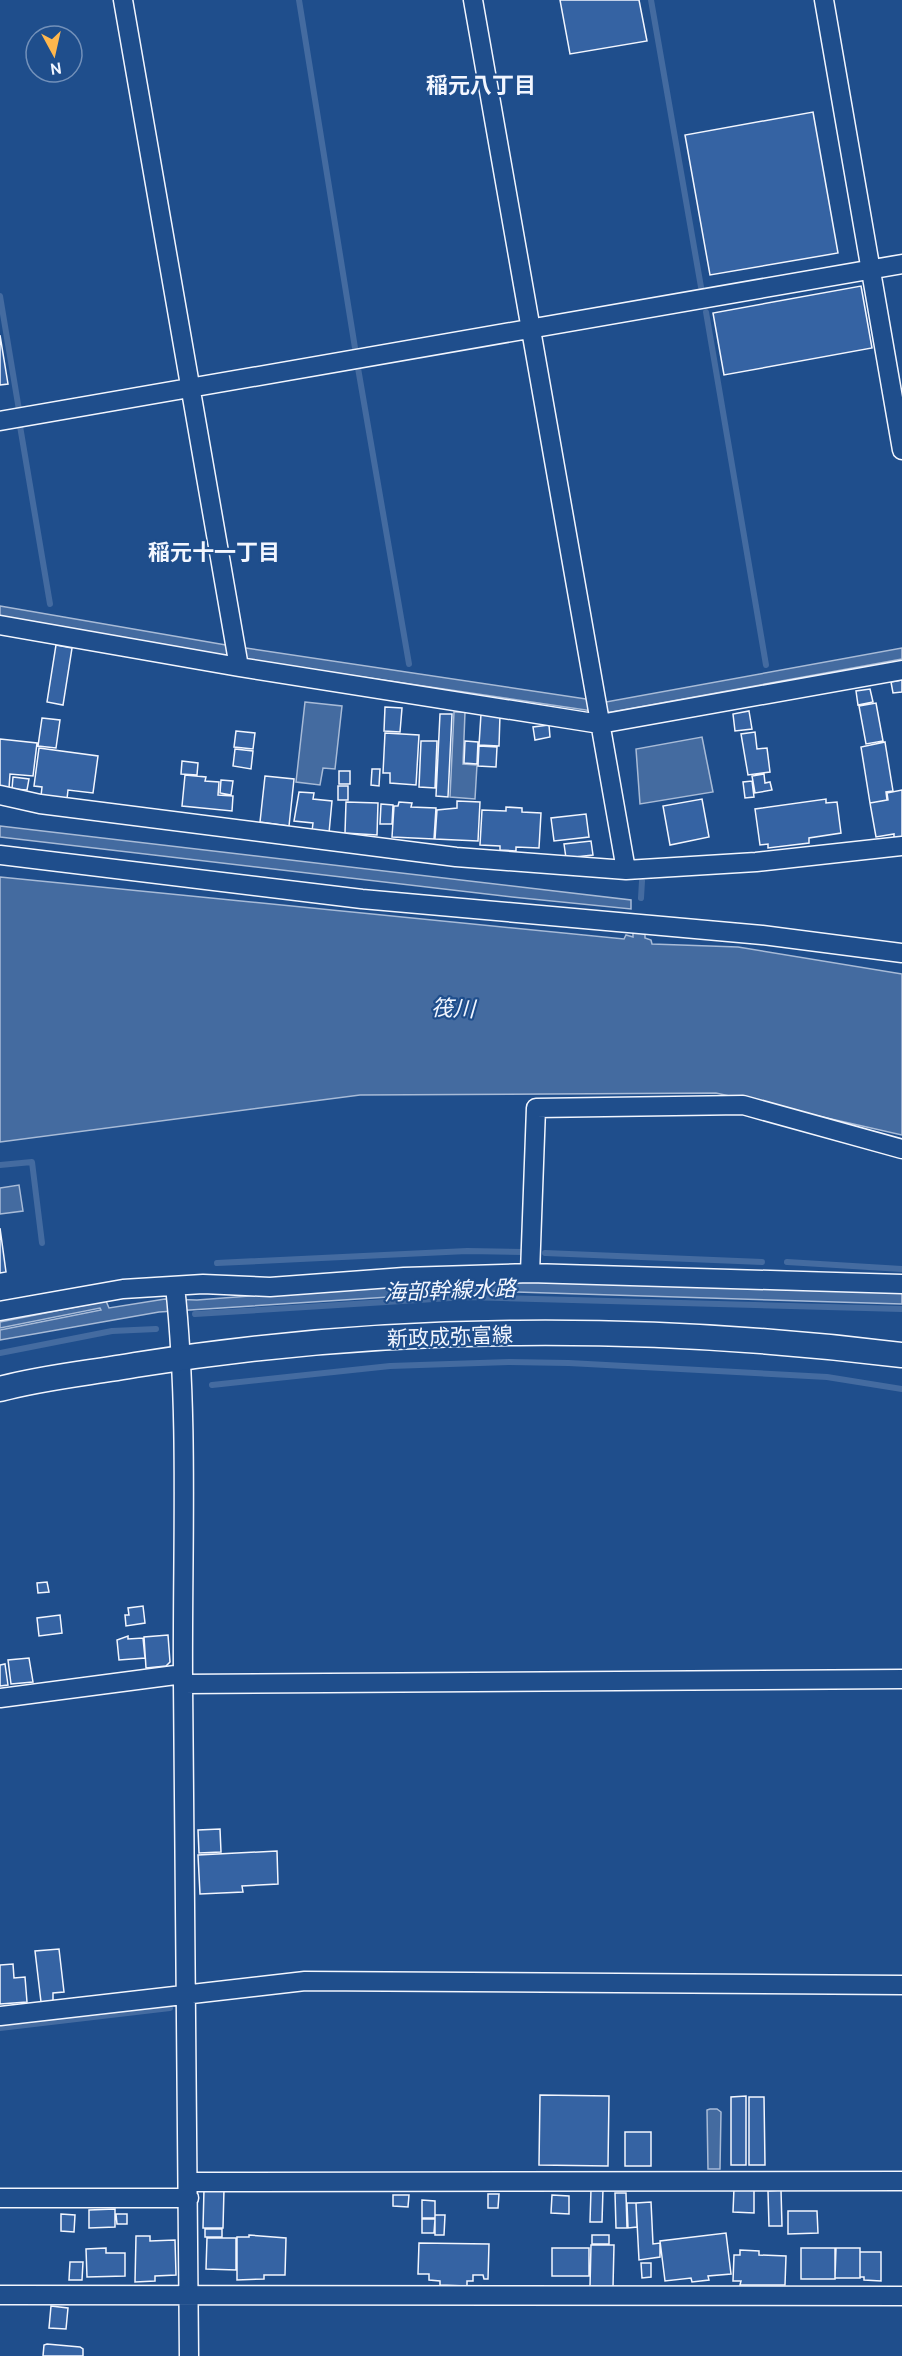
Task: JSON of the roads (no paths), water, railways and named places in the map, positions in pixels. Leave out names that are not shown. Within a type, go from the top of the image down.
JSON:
[{"type":"main road","name":"新政成弥富線","points":[[0,1389],[183,1358],[295,1344],[448,1336],[578,1334],[797,1342],[902,1354]]},
{"type":"street","points":[[123,0],[239,665]]},
{"type":"street","points":[[473,0],[626,870]]},
{"type":"street","points":[[824,0],[902,450]]},
{"type":"street","points":[[0,421],[902,264]]},
{"type":"street","points":[[0,625],[239,665],[598,712],[902,670]]},
{"type":"street","points":[[0,795],[40,804],[444,856],[626,870],[756,862],[902,846]]},
{"type":"street","points":[[0,855],[362,899],[762,934],[902,953]]},
{"type":"street","points":[[530,1273],[536,1108],[743,1106],[902,1149]]},
{"type":"street","points":[[0,1311],[123,1288],[176,1297],[202,1284],[270,1287],[404,1277],[530,1273],[902,1284]]},
{"type":"street","points":[[176,1297],[183,1358],[183,1679],[190,2190],[189,2356]]},
{"type":"street","points":[[0,1698],[183,1679],[902,1679]]},
{"type":"street","points":[[0,2016],[304,1981],[902,1985]]},
{"type":"street","points":[[0,2198],[190,2190],[902,2181]]},
{"type":"street","points":[[0,2295],[902,2296]]},
{"type":"water","points":[[0,606],[226,645],[606,702],[902,648],[902,659],[606,713],[248,660],[0,617]]},
{"type":"water","points":[[305,702],[342,706],[335,769],[323,768],[320,785],[296,782]]},
{"type":"water","points":[[454,712],[465,712],[463,764],[477,765],[475,799],[450,797]]},
{"type":"water","points":[[702,737],[713,792],[640,804],[636,749]]},
{"type":"water","points":[[0,826],[631,900],[631,909],[0,837]]},
{"type":"water","name":"筏川","points":[[0,877],[624,939],[626,935],[633,937],[633,932],[645,934],[645,938],[651,940],[652,944],[738,947],[902,974],[902,1135],[716,1093],[360,1095],[0,1142]]},
{"type":"water","points":[[19,1185],[23,1211],[0,1214],[0,1188]]},
{"type":"water","name":"海部幹線水路","points":[[455,1280],[902,1293],[902,1304],[482,1291],[159,1312],[0,1340],[0,1330],[101,1310],[100,1308],[0,1328],[0,1322],[106,1301],[109,1308],[165,1299],[197,1300]]},
{"type":"water","points":[[717,2109],[721,2112],[720,2169],[708,2169],[707,2110]]},
{"type":"waterway","points":[[299,0],[355,348]]},
{"type":"waterway","points":[[651,0],[701,287]]},
{"type":"waterway","points":[[0,296],[19,410]]},
{"type":"waterway","points":[[706,312],[766,665]]},
{"type":"waterway","points":[[358,368],[409,664]]},
{"type":"waterway","points":[[20,426],[50,604]]},
{"type":"waterway","points":[[641,898],[642,881]]},
{"type":"waterway","points":[[0,1165],[32,1162],[42,1243]]},
{"type":"waterway","points":[[217,1263],[467,1251],[522,1252]]},
{"type":"waterway","points":[[545,1253],[762,1262]]},
{"type":"waterway","points":[[787,1262],[902,1269]]},
{"type":"waterway","name":"海部幹線水路","points":[[195,1314],[466,1297],[902,1309]]},
{"type":"waterway","points":[[0,1353],[112,1331],[156,1329]]},
{"type":"waterway","points":[[212,1385],[390,1366],[509,1362],[569,1363],[827,1377],[902,1389]]},
{"type":"waterway","points":[[0,2028],[170,2008]]},
{"type":"district","name":"稲元八丁目","points":[[481,85]]},
{"type":"district","name":"稲元十一丁目","points":[[214,552]]}]
